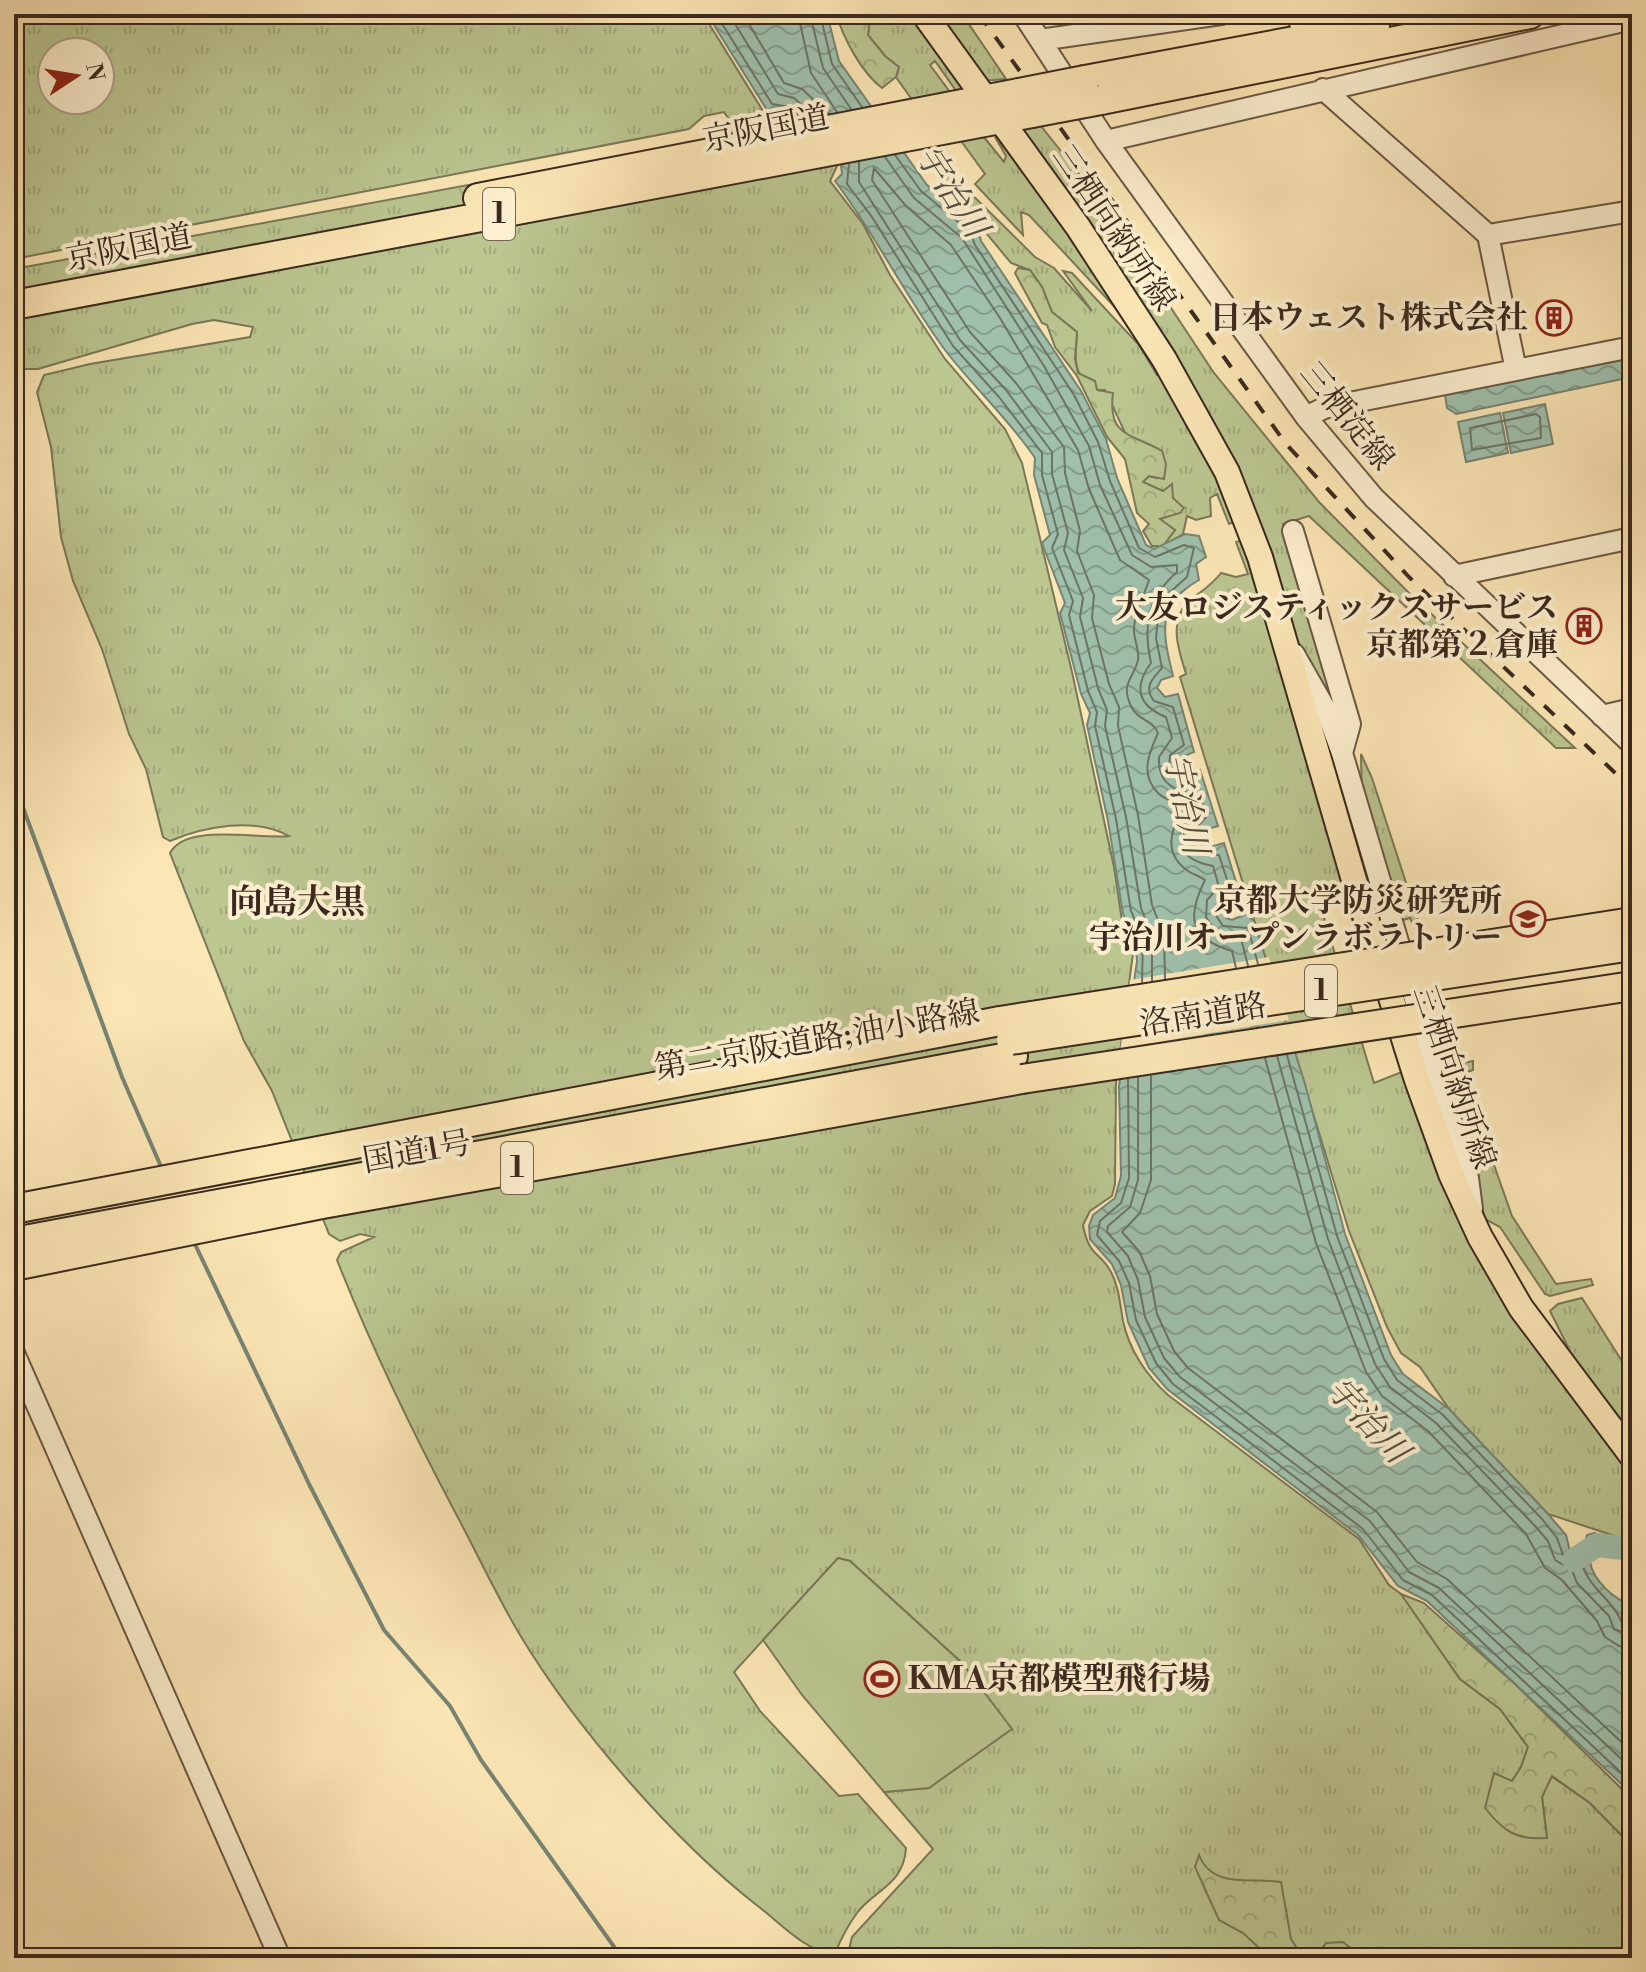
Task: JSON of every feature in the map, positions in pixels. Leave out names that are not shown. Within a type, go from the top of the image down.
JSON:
[{"type":"highway","name":"京阪国道","points":[[14,305],[1093,90],[1436,14]]},
{"type":"highway","name":"京阪国道","points":[[1093,90],[1533,29]]},
{"type":"highway","name":"京阪国道","points":[[14,287],[985,111]]},
{"type":"highway","name":"洛南道路","points":[[1000,1021],[1632,922]]},
{"type":"highway","name":"第二京阪道路;油小路線","points":[[16,1235],[603,1113],[1011,1040],[1632,946]]},
{"type":"highway","name":"第二京阪道路;油小路線","points":[[16,1235],[1013,1056],[1632,961]]},
{"type":"highway","name":"洛南道路","points":[[1022,1079],[1632,986]]},
{"type":"highway","name":"国道1号","points":[[16,1235],[1000,1021]]},
{"type":"highway","name":"国道1号","points":[[16,1235],[474,1176],[1022,1079]]},
{"type":"main road","name":"三栖向納所線","points":[[924,14],[985,111],[1131,307],[1227,472],[1260,557],[1417,1080],[1451,1174],[1474,1224],[1521,1308],[1632,1456]]},
{"type":"street","name":"三栖淀線","points":[[1023,14],[1106,141],[1306,417],[1374,498],[1632,744]]},
{"type":"street","points":[[1040,40],[1221,14]]},
{"type":"street","points":[[1106,141],[1533,29],[1632,19]]},
{"type":"street","points":[[1316,85],[1488,235],[1516,370]]},
{"type":"street","points":[[1488,235],[1632,211]]},
{"type":"street","points":[[1306,417],[1324,408],[1632,347]]},
{"type":"street","points":[[1293,531],[1350,724],[1342,753]]},
{"type":"street","points":[[1454,576],[1632,538]]},
{"type":"street","points":[[1285,639],[1327,712],[1342,753],[1468,1178],[1474,1224]]},
{"type":"street","points":[[1602,716],[1632,709]]},
{"type":"street","points":[[14,1353],[280,1958]]},
{"type":"green space","points":[[14,14],[703,14],[766,116],[773,119],[782,116],[837,166],[830,181],[863,224],[890,275],[945,359],[1005,429],[1022,463],[1072,672],[1114,867],[1122,921],[1134,946],[1116,1082],[1115,1184],[1112,1196],[1090,1211],[1083,1225],[1088,1243],[1114,1278],[1123,1321],[1134,1352],[1153,1380],[1168,1395],[1359,1539],[1389,1585],[1401,1594],[1460,1679],[1500,1709],[1528,1747],[1512,1781],[1547,1838],[1542,1797],[1551,1776],[1590,1803],[1632,1846],[1632,1958],[847,1958],[852,1937],[933,1849],[884,1792],[929,1788],[949,1772],[962,1663],[850,1561],[838,1558],[734,1672],[760,1711],[839,1796],[858,1794],[906,1848],[900,1871],[857,1913],[835,1953],[815,1949],[785,1929],[693,1849],[628,1781],[598,1744],[543,1671],[511,1620],[439,1481],[407,1418],[337,1260],[341,1252],[374,1237],[360,1234],[340,1241],[329,1234],[272,1091],[244,1041],[170,853],[191,838],[207,835],[289,836],[276,830],[246,825],[199,831],[170,841],[163,837],[146,769],[129,734],[102,649],[73,581],[61,537],[51,447],[37,392],[44,375],[90,364],[250,337],[253,327],[214,320],[38,369],[18,369],[14,358],[14,269],[723,138],[732,124],[724,112],[704,116],[689,129],[14,259]]},
{"type":"green space","points":[[836,14],[865,14],[870,18],[868,35],[885,56],[899,67],[896,77],[882,88],[854,54]]},
{"type":"green space","points":[[865,14],[910,14],[963,90],[959,95],[935,61],[930,65],[953,96],[915,104],[896,77],[899,67],[885,56],[868,35],[870,19]]},
{"type":"green space","points":[[932,14],[962,14],[1006,79],[982,81]]},
{"type":"green space","points":[[1041,126],[1099,199],[1214,373],[1319,502],[1410,594],[1575,748],[1556,748],[1309,516],[1283,524],[1340,720],[1330,707],[1292,632],[1261,545],[1023,141],[1025,129]]},
{"type":"green space","points":[[983,136],[1004,162],[1006,156],[995,137],[1049,201],[1137,331],[1029,215],[1021,212],[1023,235],[975,184],[985,174],[961,141]]},
{"type":"green space","points":[[943,166],[1035,257],[1054,268],[1092,311],[1063,271],[1072,273],[1139,345],[1157,375],[1166,372],[1237,521],[1229,524],[1217,494],[1210,498],[1211,516],[1196,520],[1187,516],[1183,534],[1163,546],[1175,530],[1159,520],[1173,498],[1143,482],[1149,476],[1156,478],[1141,441],[1128,439],[1105,390],[1097,390],[1089,378],[1082,378],[1079,373],[1076,362],[1077,332],[1052,312],[1042,287],[1030,270],[1011,263],[933,169]]},
{"type":"green space","points":[[1018,268],[1030,270],[1042,287],[1052,312],[1077,332],[1075,359],[1078,373],[1095,381],[1097,390],[1113,393],[1112,408],[1118,427],[1162,451],[1166,464],[1164,479],[1149,476],[1143,482],[1163,491],[1172,484],[1173,498],[1184,508],[1180,513],[1160,519],[1175,530],[1163,546],[1152,546],[1143,531],[1149,524],[1137,513],[1125,459],[1107,437],[1077,376],[1055,347],[1047,325],[1042,323],[1015,273]]},
{"type":"green space","points":[[1245,539],[1363,927],[1356,930],[1345,901],[1321,908],[1374,1083],[1402,1072],[1394,1050],[1403,1047],[1456,1196],[1632,1462],[1632,1537],[1621,1538],[1548,1514],[1449,1409],[1420,1367],[1401,1353],[1387,1327],[1349,1231],[1180,677],[1186,674],[1177,637],[1178,618],[1188,602],[1221,573],[1236,577],[1248,574],[1236,542]]},
{"type":"green space","points":[[1305,683],[1322,717],[1387,927],[1377,930]]},
{"type":"green space","points":[[1361,754],[1372,778],[1423,935],[1418,935],[1410,918],[1397,922],[1362,805]]},
{"type":"green space","points":[[1473,1061],[1473,1070],[1462,1074],[1512,1216],[1556,1284],[1591,1279],[1593,1285],[1550,1296],[1545,1294],[1500,1227],[1485,1219],[1446,1088],[1447,1080],[1459,1064]]},
{"type":"green space","points":[[1582,1298],[1632,1377],[1632,1449],[1567,1359],[1568,1347],[1550,1311],[1558,1304]]},
{"type":"green space","name":"KMA京都模型飛行場","points":[[838,1558],[850,1561],[962,1663],[1012,1729],[929,1788],[884,1792],[802,1695],[763,1640]]},
{"type":"green space","points":[[1401,1594],[1424,1603],[1516,1685],[1632,1799],[1632,1846],[1590,1803],[1552,1776],[1542,1797],[1547,1838],[1519,1836],[1505,1829],[1492,1816],[1485,1808],[1494,1773],[1512,1781],[1528,1747],[1500,1709],[1460,1679]]},
{"type":"green space","points":[[1199,1855],[1205,1866],[1223,1878],[1281,1882],[1291,1939],[1303,1958],[1270,1958],[1243,1933],[1219,1920],[1195,1867]]},
{"type":"green space","points":[[1343,1942],[1354,1951],[1348,1958],[1315,1958],[1326,1943]]},
{"type":"water","name":"宇治川","points":[[707,14],[827,14],[839,61],[927,185],[978,229],[981,241],[1081,391],[1106,439],[1117,478],[1146,545],[1154,549],[1185,534],[1199,536],[1206,557],[1196,564],[1199,580],[1175,600],[1169,610],[1165,634],[1173,676],[1161,680],[1157,688],[1165,697],[1178,694],[1194,752],[1177,759],[1177,766],[1185,774],[1200,770],[1218,826],[1204,830],[1200,836],[1201,842],[1210,847],[1224,843],[1241,898],[1224,906],[1226,918],[1232,920],[1246,914],[1254,921],[1305,1084],[1345,1234],[1391,1355],[1403,1374],[1449,1409],[1548,1514],[1566,1535],[1570,1551],[1585,1544],[1587,1535],[1595,1533],[1602,1542],[1601,1553],[1590,1562],[1595,1576],[1612,1594],[1632,1605],[1627,1616],[1632,1621],[1632,1794],[1427,1601],[1398,1586],[1358,1535],[1167,1389],[1149,1368],[1128,1322],[1121,1285],[1112,1264],[1090,1239],[1089,1226],[1093,1215],[1115,1198],[1121,1176],[1119,1086],[1137,961],[1135,939],[1123,914],[1108,821],[1087,725],[1090,713],[1081,694],[1060,613],[1065,603],[1042,543],[1050,535],[1034,475],[1035,458],[930,329],[835,181],[842,174],[841,165],[785,114],[769,113]]},
{"type":"water","points":[[1632,358],[1632,377],[1456,414],[1447,408],[1445,394]]},
{"type":"water","points":[[1545,404],[1553,444],[1511,453],[1503,413]]},
{"type":"water","points":[[1500,413],[1508,453],[1466,462],[1458,422]]},
{"type":"pier","points":[[1269,957],[1271,965],[1126,1009],[1130,980]]},
{"type":"pier","points":[[1278,986],[1289,1020],[1123,1048],[1289,1022],[1298,1049],[1116,1078],[1126,1011]]},
{"type":"waterway","points":[[14,783],[122,1077],[162,1169]]},
{"type":"waterway","points":[[193,1240],[309,1484],[384,1630],[450,1706],[481,1760],[622,1958]]},
{"type":"waterway","points":[[1574,1560],[1597,1545],[1632,1549]]},
{"type":"railway","points":[[979,14],[1286,444],[1409,577],[1632,789]]},
{"type":"place","name":"日本ウェスト株式会社","points":[[1554,318]]},
{"type":"place","name":"大友ロジスティックスサービス 京都第２倉庫","points":[[1584,626]]},
{"type":"place","name":"京都大学防災研究所 宇治川オープンラボラトリー","points":[[1528,919]]},
{"type":"place","name":"KMA京都模型飛行場","points":[[882,1679]]},
{"type":"district","name":"向島大黒","points":[[297,903]]}]
